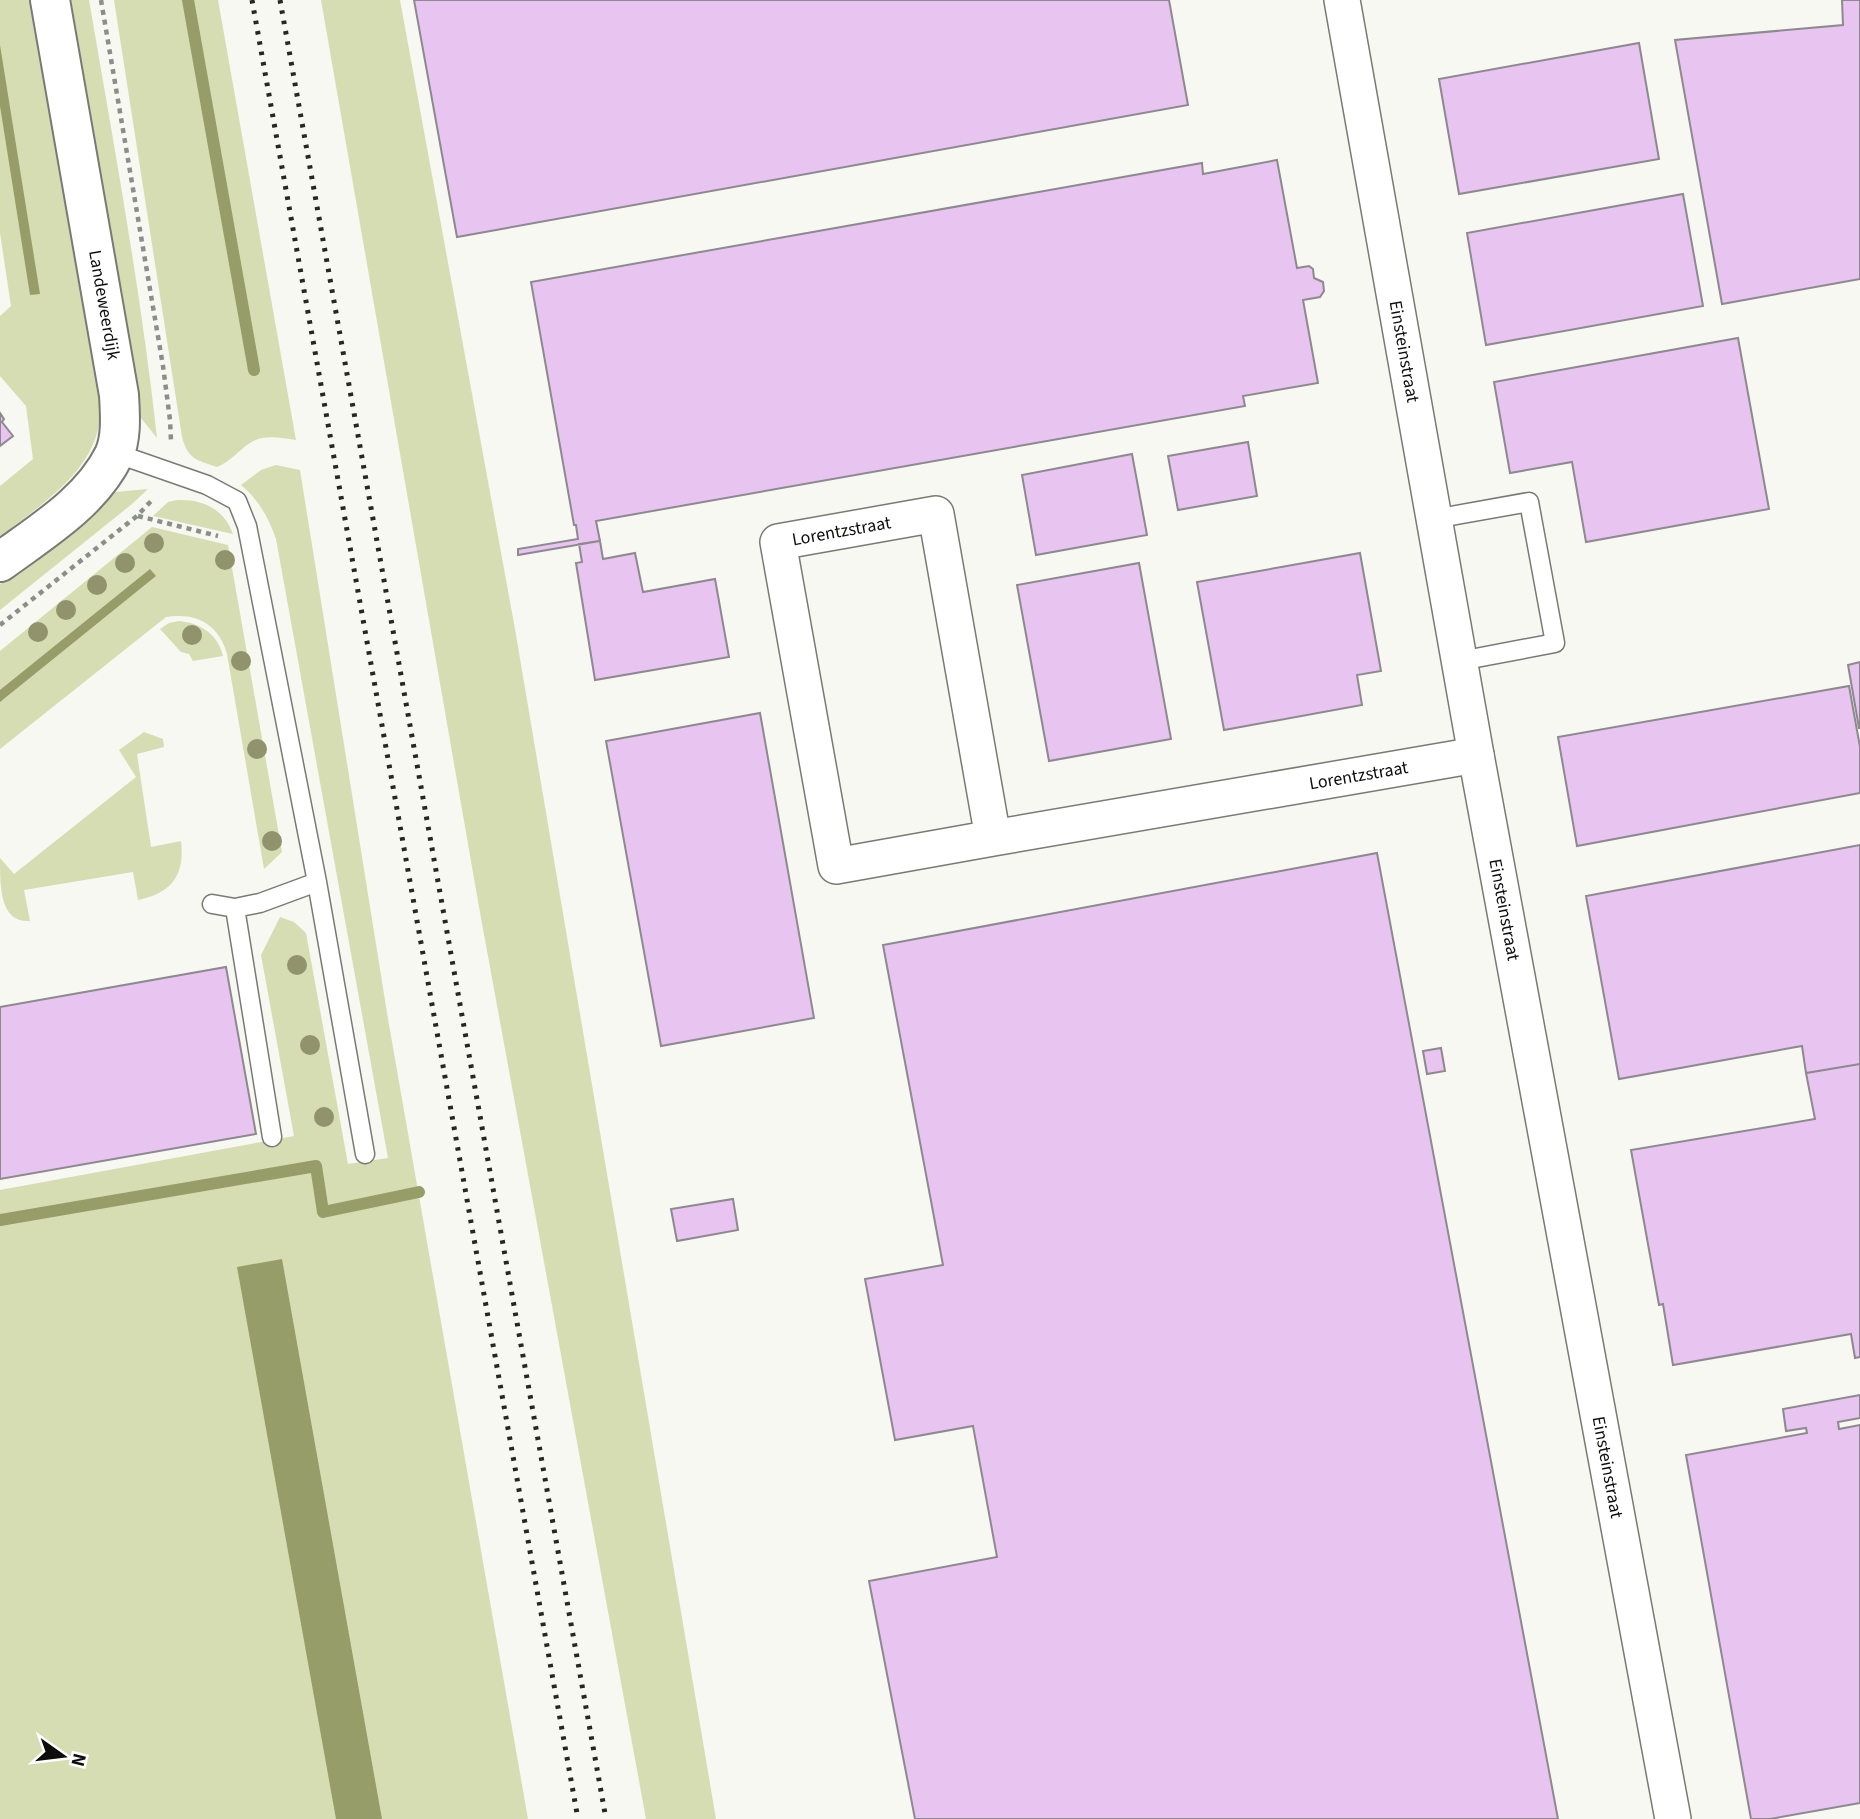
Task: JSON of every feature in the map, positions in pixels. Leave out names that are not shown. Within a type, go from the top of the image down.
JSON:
[{"type":"street","name":"Landeweerdijk","points":[[0,562],[79,501],[115,453],[120,425],[119,395],[50,0]]},
{"type":"street","name":"Einsteinstraat","points":[[1342,0],[1476,755],[1673,1819]]},
{"type":"street","name":"Lorentzstraat","points":[[993,838],[936,514],[778,542],[836,866],[1476,755]]},
{"type":"lane","points":[[115,453],[207,485],[237,501],[247,526],[317,882],[365,1154]]},
{"type":"lane","points":[[1434,519],[1528,502],[1555,643],[1460,661]]},
{"type":"lane","points":[[212,904],[235,908],[260,903],[317,882]]},
{"type":"lane","points":[[235,908],[272,1137]]},
{"type":"path","points":[[137,516],[251,544]]},
{"type":"shaded area","points":[[0,0],[33,0],[101,407],[98,429],[91,449],[80,466],[51,497],[0,537],[0,486],[33,459],[26,406],[0,376],[0,316],[11,306],[0,233]]},
{"type":"shaded area","points":[[71,0],[89,0],[135,273],[157,438],[137,413],[115,255]]},
{"type":"shaded area","points":[[114,0],[218,0],[296,440],[272,437],[255,440],[217,467],[194,458],[187,450],[182,437]]},
{"type":"shaded area","points":[[321,0],[400,0],[515,629],[716,1819],[646,1819],[479,907]]},
{"type":"shaded area","points":[[0,45],[40,294],[30,295],[0,106]]},
{"type":"shaded area","points":[[276,465],[300,470],[388,1019],[528,1819],[0,1819],[0,1190],[294,1136],[261,955],[280,917],[294,922],[306,933],[348,1164],[388,1158],[276,539],[262,509],[241,485],[261,470]]},
{"type":"shaded area","points":[[148,489],[0,610],[0,584],[73,525],[102,496]]},
{"type":"shaded area","points":[[195,501],[211,507],[224,518],[233,534],[153,516],[168,502]]},
{"type":"shaded area","points":[[152,527],[228,545],[282,852],[264,869],[227,654],[218,635],[205,622],[187,616],[166,617],[0,749],[0,651]]},
{"type":"shaded area","points":[[150,569],[156,576],[0,702],[0,690]]},
{"type":"shaded area","points":[[179,621],[194,624],[207,631],[221,648],[223,656],[193,661],[189,654],[181,652],[160,629]]},
{"type":"shaded area","points":[[144,732],[163,739],[164,747],[137,754],[151,847],[181,841],[181,864],[174,881],[160,893],[138,900],[133,872],[24,890],[30,921],[13,916],[4,902],[0,858],[14,874],[136,777],[119,750]]},
{"type":"shaded area","points":[[282,1259],[382,1819],[336,1819],[237,1267]]},
{"type":"building","points":[[414,0],[1169,0],[1188,105],[457,237]]},
{"type":"building","points":[[1842,0],[1860,0],[1860,279],[1722,304],[1675,40],[1843,25]]},
{"type":"building","points":[[1639,43],[1659,159],[1459,194],[1439,79]]},
{"type":"building","points":[[1277,160],[1297,268],[1309,266],[1313,269],[1314,278],[1323,282],[1324,291],[1320,297],[1303,300],[1318,383],[1243,396],[1245,406],[596,521],[600,541],[518,555],[518,549],[578,539],[531,282],[1202,163],[1203,174]]},
{"type":"building","points":[[1683,194],[1703,306],[1486,345],[1467,233]]},
{"type":"building","points":[[1738,338],[1769,509],[1586,542],[1572,462],[1510,473],[1494,382]]},
{"type":"building","points":[[0,413],[4,419],[2,422],[13,436],[0,446]]},
{"type":"building","points":[[1248,442],[1257,496],[1178,510],[1168,456]]},
{"type":"building","points":[[1132,454],[1147,535],[1036,555],[1022,475]]},
{"type":"building","points":[[600,541],[603,559],[635,553],[643,592],[715,579],[729,657],[595,680],[576,563],[582,562],[579,544]]},
{"type":"building","points":[[1360,553],[1381,671],[1357,675],[1362,705],[1224,730],[1197,582]]},
{"type":"building","points":[[1139,563],[1171,739],[1049,761],[1017,585]]},
{"type":"building","points":[[1860,662],[1860,728],[1859,728],[1848,665]]},
{"type":"building","points":[[1849,686],[1860,747],[1860,793],[1577,846],[1558,737]]},
{"type":"building","points":[[760,713],[814,1018],[661,1046],[606,741]]},
{"type":"building","points":[[1860,845],[1860,1064],[1806,1073],[1802,1046],[1619,1079],[1586,896]]},
{"type":"building","points":[[1377,853],[1558,1819],[915,1819],[869,1581],[997,1557],[973,1426],[895,1440],[865,1279],[943,1265],[883,945]]},
{"type":"building","points":[[226,967],[256,1134],[0,1179],[0,1007]]},
{"type":"building","points":[[1441,1048],[1445,1071],[1427,1074],[1423,1051]]},
{"type":"building","points":[[1860,1064],[1860,1357],[1855,1358],[1851,1334],[1673,1365],[1663,1304],[1659,1305],[1631,1150],[1815,1119],[1806,1073]]},
{"type":"building","points":[[733,1199],[738,1230],[677,1241],[671,1209]]},
{"type":"building","points":[[1860,1395],[1860,1418],[1838,1422],[1839,1429],[1860,1425],[1860,1803],[1770,1819],[1751,1819],[1686,1455],[1807,1433],[1806,1428],[1786,1431],[1783,1409]]},
{"type":"waterway","points":[[188,0],[254,370]]},
{"type":"waterway","points":[[0,1220],[316,1166],[323,1212],[419,1192]]},
{"type":"railway","points":[[252,0],[578,1819]]},
{"type":"railway","points":[[280,0],[606,1819]]}]
